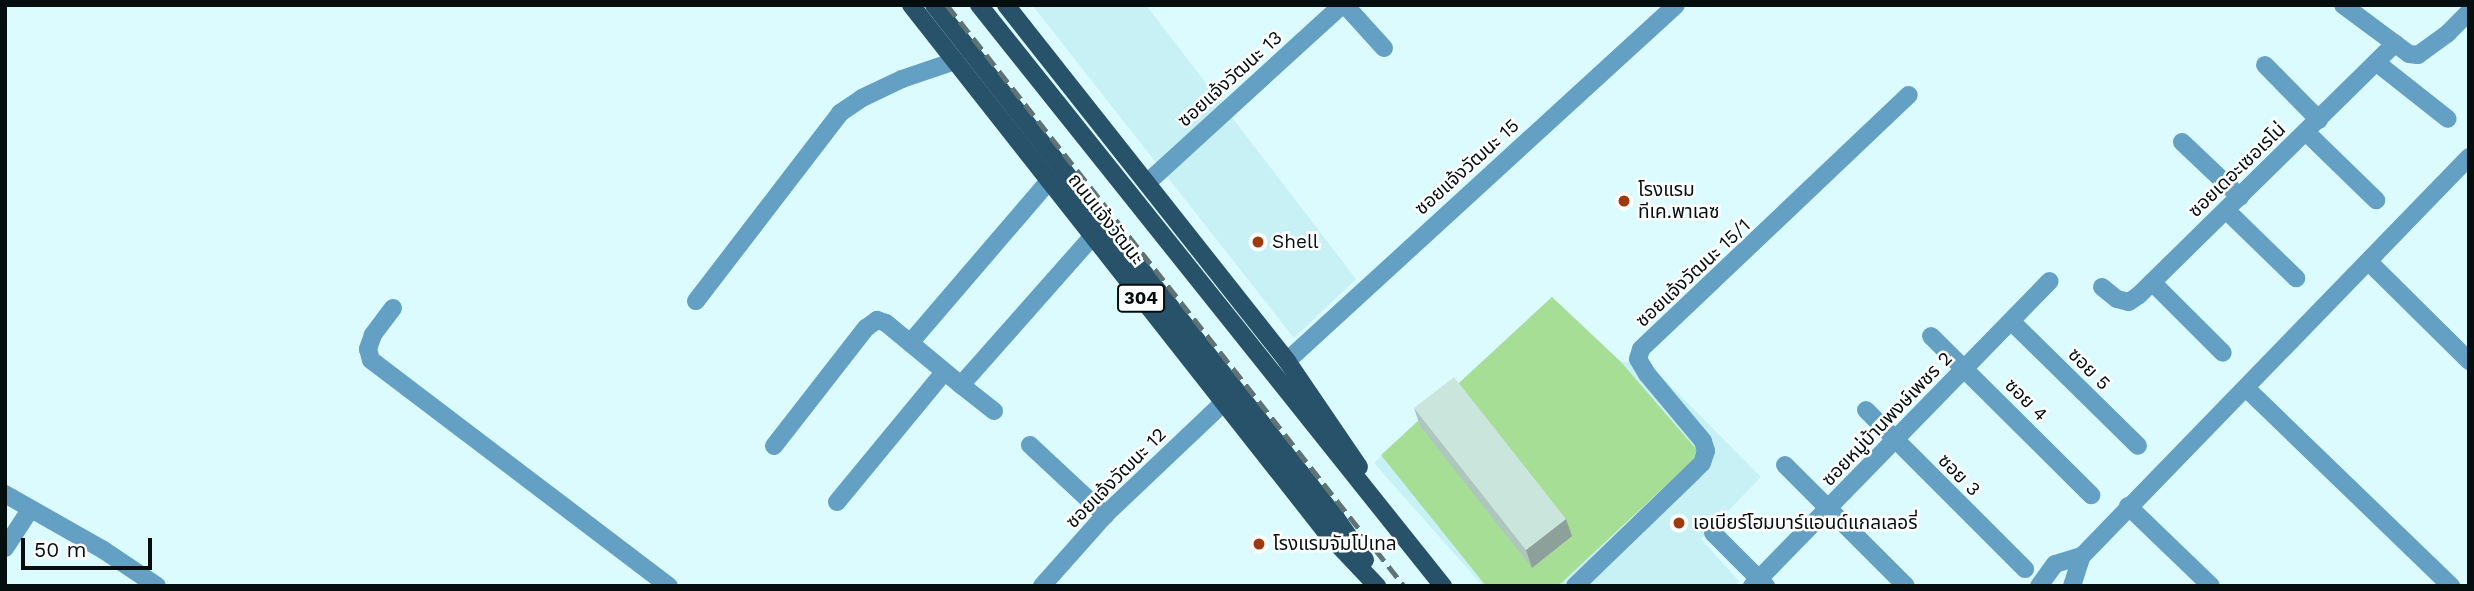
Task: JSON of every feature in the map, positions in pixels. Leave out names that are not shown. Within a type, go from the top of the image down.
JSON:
[{"type":"main road","name":"ถนนแจ้งวัฒนะ","points":[[911,5],[1325,531],[1377,586]]},
{"type":"main road","name":"ถนนแจ้งวัฒนะ","points":[[934,5],[1336,518],[1383,586]]},
{"type":"main road","name":"ถนนแจ้งวัฒนะ","points":[[979,5],[1443,586]]},
{"type":"main road","name":"ถนนแจ้งวัฒนะ","points":[[1006,5],[1287,361],[1345,444],[1384,509]]},
{"type":"street","points":[[1344,5],[1384,48]]},
{"type":"street","name":"ซอยแจ้งวัฒนะ 13","points":[[1147,183],[1344,5]]},
{"type":"street","name":"ซอยแจ้งวัฒนะ 15","points":[[1287,361],[1676,5]]},
{"type":"street","points":[[2343,5],[2409,54],[2418,55],[2448,33],[2468,13]]},
{"type":"street","name":"ซอยเดอะเซอเรโน่","points":[[2102,287],[2117,299],[2129,302],[2240,197],[2395,43]]},
{"type":"street","points":[[696,301],[840,114],[863,98],[902,79],[955,61]]},
{"type":"street","points":[[2377,63],[2448,119]]},
{"type":"street","points":[[2265,65],[2319,120]]},
{"type":"street","name":"ซอยแจ้งวัฒนะ 15/1","points":[[1575,586],[1702,463],[1706,451],[1703,441],[1647,374],[1638,359],[1641,349],[1909,95]]},
{"type":"street","points":[[2306,132],[2376,200]]},
{"type":"street","points":[[2182,142],[2240,197]]},
{"type":"street","points":[[2073,586],[2082,556],[2128,506],[2246,389],[2469,158]]},
{"type":"street","points":[[911,343],[1049,181]]},
{"type":"street","points":[[2226,210],[2296,278]]},
{"type":"street","points":[[961,385],[1093,236]]},
{"type":"street","points":[[2368,262],[2469,361]]},
{"type":"street","name":"ซอยหมู่บ้านพงษ์เพชร 2","points":[[1759,584],[1829,508],[2050,281]]},
{"type":"street","points":[[2152,282],[2223,353]]},
{"type":"street","points":[[393,308],[373,335],[368,349],[371,360],[669,586]]},
{"type":"street","points":[[774,446],[866,328],[877,320],[886,323],[994,411]]},
{"type":"street","name":"ซอย 5","points":[[2011,321],[2138,446]]},
{"type":"street","name":"ซอย 4","points":[[1931,336],[2091,495]]},
{"type":"street","points":[[837,502],[944,372]]},
{"type":"street","points":[[2246,389],[2451,586]]},
{"type":"street","name":"ซอยแจ้งวัฒนะ 12","points":[[1042,586],[1105,515],[1223,402]]},
{"type":"street","name":"ซอย 3","points":[[1866,410],[2025,569]]},
{"type":"street","points":[[1030,445],[1105,515]]},
{"type":"street","points":[[1785,465],[1906,586]]},
{"type":"street","points":[[5,494],[102,549],[157,586]]},
{"type":"street","points":[[2128,506],[2211,586]]},
{"type":"street","points":[[5,548],[30,510]]},
{"type":"street","points":[[1713,533],[1759,584]]},
{"type":"street","points":[[2039,586],[2055,564],[2082,556]]},
{"type":"shaded area","points":[[1032,5],[1146,5],[1356,279],[1294,338]]},
{"type":"shaded area","points":[[1552,297],[1621,362],[1647,362],[1761,477],[1701,539],[1739,581],[1735,586],[1483,586],[1374,463]]},
{"type":"green space","points":[[1552,297],[1621,362],[1697,450],[1692,461],[1558,586],[1486,586],[1381,455]]},
{"type":"building","points":[[1454,377],[1566,519],[1526,550],[1414,408]]},
{"type":"railway","points":[[947,5],[1404,586]]},
{"type":"place","name":"โรงแรม ทีเค.พาเลซ","points":[[1624,201]]},
{"type":"place","name":"Shell","points":[[1258,242]]},
{"type":"place","name":"เอเบียร์โฮมบาร์แอนด์แกลเลอรี่","points":[[1679,523]]},
{"type":"place","name":"โรงแรมจัมโปเทล","points":[[1259,544]]}]
